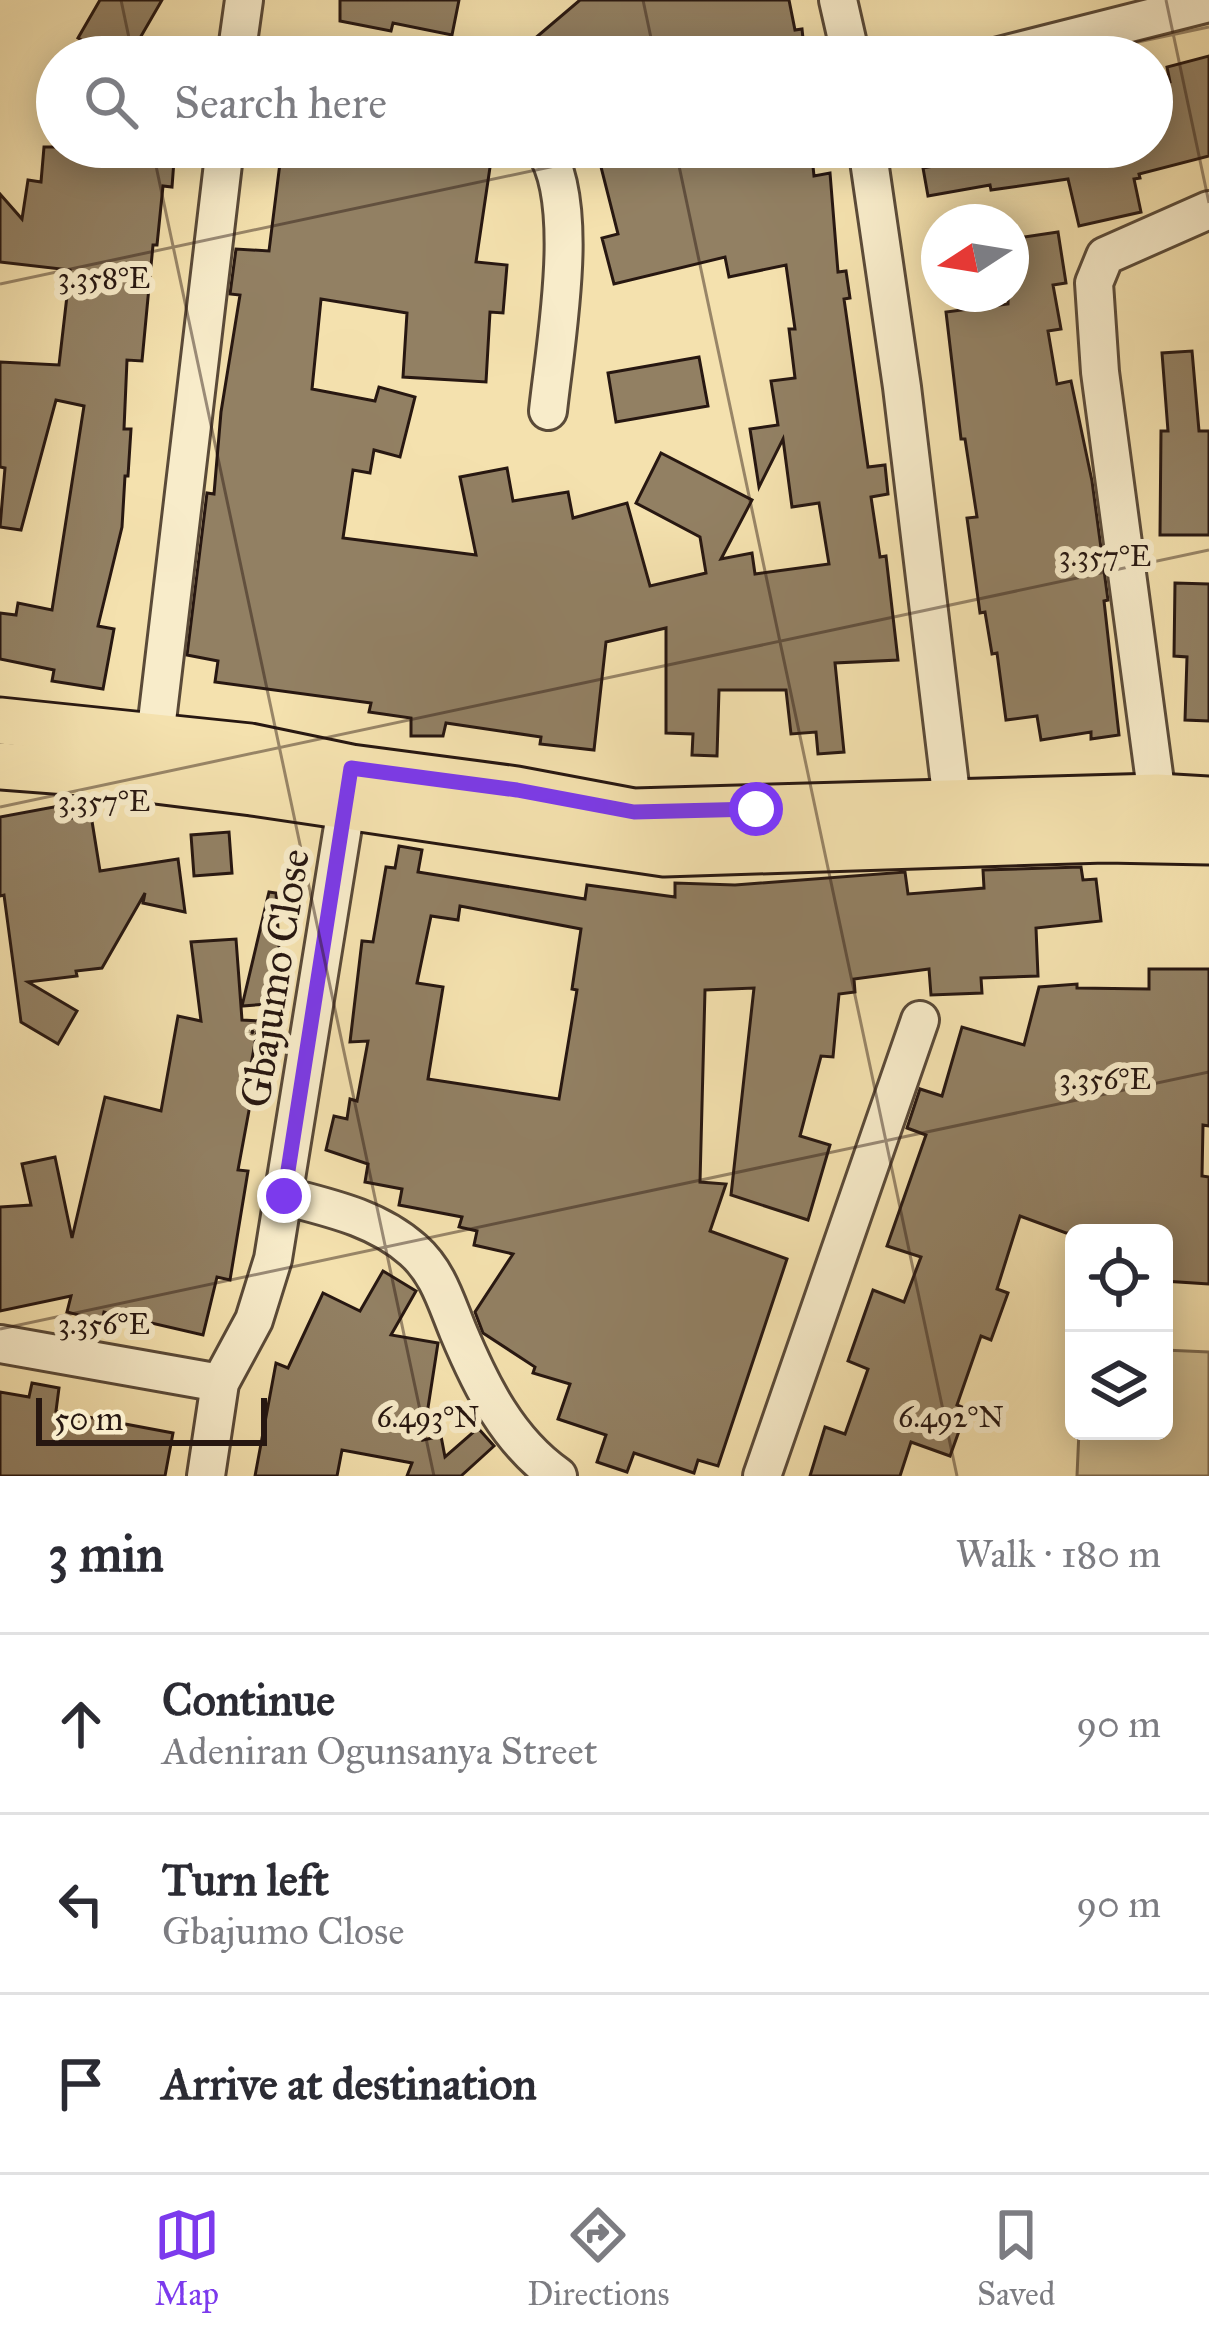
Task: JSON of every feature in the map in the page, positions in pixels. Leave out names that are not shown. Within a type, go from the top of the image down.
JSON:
[{"type":"main road","points":[[0,721],[152,759],[349,788],[664,853],[1105,839],[1209,841]]},
{"type":"main road","points":[[0,766],[152,759]]},
{"type":"main road","points":[[349,788],[517,790],[634,812],[1157,797],[1209,800]]},
{"type":"street","points":[[239,36],[244,0]]},
{"type":"street","points":[[838,0],[846,36]]},
{"type":"street","points":[[1078,36],[1209,3]]},
{"type":"street","points":[[152,759],[222,168]]},
{"type":"street","points":[[548,411],[563,205],[557,168]]},
{"type":"street","points":[[870,168],[902,387],[952,802]]},
{"type":"street","points":[[1157,797],[1100,372],[1094,283],[1106,256],[1209,210]]},
{"type":"street","name":"Gbajumo Close","points":[[206,1476],[220,1383],[254,1320],[273,1259],[349,788]]},
{"type":"street","points":[[763,1476],[920,1020]]},
{"type":"street","points":[[284,1196],[361,1217],[410,1247],[427,1264],[486,1392],[511,1431],[539,1463],[558,1476]]},
{"type":"street","points":[[0,1344],[220,1383]]},
{"type":"shaded area","points":[[1173,1350],[1209,1352],[1209,1476],[1077,1476],[1079,1440],[1173,1440]]},
{"type":"building","points":[[100,0],[162,0],[141,36],[79,36]]},
{"type":"building","points":[[340,0],[459,0],[452,35],[393,23],[391,31],[340,21]]},
{"type":"building","points":[[580,0],[789,0],[795,30],[802,29],[803,36],[538,36]]},
{"type":"building","points":[[1209,56],[1209,156],[1173,165],[1173,65]]},
{"type":"building","points":[[42,168],[173,168],[172,187],[163,186],[157,245],[153,245],[142,361],[127,360],[128,476],[122,527],[98,626],[114,629],[103,689],[52,681],[54,670],[0,659],[0,613],[16,615],[18,603],[52,610],[84,406],[56,400],[21,530],[0,527],[5,468],[0,467],[0,362],[59,365],[70,270],[0,262],[0,194],[22,219],[28,180],[41,182]]},
{"type":"building","points":[[279,168],[490,168],[476,262],[507,265],[503,313],[490,312],[486,382],[403,377],[407,313],[321,299],[312,389],[375,401],[379,387],[415,397],[400,457],[374,450],[370,473],[353,470],[343,538],[476,555],[460,477],[507,468],[513,501],[568,492],[573,518],[627,503],[650,586],[706,573],[700,537],[636,503],[661,453],[752,500],[721,559],[752,553],[755,574],[829,564],[819,503],[792,507],[783,439],[759,487],[750,429],[778,425],[771,381],[795,378],[789,329],[795,329],[786,265],[729,277],[725,257],[614,284],[602,238],[618,234],[601,168],[813,168],[814,176],[830,173],[838,272],[846,271],[850,298],[844,299],[868,467],[885,465],[888,494],[871,497],[880,557],[886,556],[898,660],[835,663],[844,752],[818,754],[816,732],[791,734],[786,690],[719,690],[717,756],[692,755],[693,734],[666,733],[666,628],[606,642],[594,750],[540,744],[541,737],[446,723],[443,736],[411,736],[411,718],[369,712],[371,703],[215,682],[218,661],[187,655],[207,493],[214,494],[221,412],[240,295],[230,294],[236,249],[269,251]]},
{"type":"building","points":[[923,168],[1162,168],[1134,179],[1141,212],[1079,226],[1068,179],[928,196]]},
{"type":"building","points":[[1058,232],[1066,283],[1053,285],[1061,329],[1048,331],[1057,384],[1071,381],[1092,481],[1119,735],[1091,739],[1091,732],[1041,740],[1037,716],[1006,720],[997,653],[992,654],[985,612],[980,613],[967,518],[977,517],[965,439],[961,439],[946,312],[1029,312],[1029,236]]},
{"type":"building","points":[[1192,351],[1199,431],[1209,431],[1209,535],[1160,535],[1161,431],[1168,431],[1162,353]]},
{"type":"building","points":[[699,357],[708,406],[616,422],[608,373]]},
{"type":"building","points":[[1175,583],[1209,584],[1209,721],[1185,720],[1187,657],[1174,656]]},
{"type":"building","points":[[59,806],[59,820],[91,815],[100,871],[178,859],[185,912],[143,903],[145,893],[102,968],[28,982],[77,1011],[58,1044],[21,1022],[4,895],[0,896],[0,817]]},
{"type":"building","points":[[229,832],[232,873],[194,876],[191,835]]},
{"type":"building","points":[[399,846],[422,850],[418,872],[585,899],[587,885],[675,897],[675,883],[735,885],[905,872],[908,894],[984,888],[983,870],[1081,867],[1083,880],[1096,879],[1101,921],[1036,928],[1038,976],[981,978],[982,993],[931,995],[929,969],[854,979],[855,992],[839,994],[833,1057],[821,1056],[800,1136],[830,1145],[808,1220],[731,1195],[754,988],[705,990],[700,1182],[726,1184],[710,1231],[787,1259],[718,1466],[698,1460],[694,1473],[634,1453],[627,1472],[597,1462],[606,1435],[558,1419],[570,1384],[533,1373],[535,1367],[483,1333],[475,1312],[513,1254],[474,1245],[477,1231],[459,1227],[462,1217],[399,1205],[402,1189],[365,1182],[368,1164],[326,1150],[334,1116],[347,1119],[350,1099],[357,1101],[368,1041],[350,1042],[362,941],[373,942],[386,867],[395,868]],"holes":[[[460,906],[581,929],[572,989],[577,990],[559,1099],[428,1079],[443,987],[417,983],[431,916],[458,920]]]},
{"type":"building","points":[[269,892],[276,893],[282,1003],[242,1006]]},
{"type":"building","points":[[236,939],[242,1020],[259,1021],[238,1170],[248,1171],[230,1280],[217,1277],[203,1335],[104,1312],[102,1321],[67,1312],[71,1296],[0,1311],[0,1207],[31,1205],[22,1164],[55,1157],[72,1238],[105,1097],[161,1111],[178,1016],[201,1021],[191,942]]},
{"type":"building","points":[[1149,969],[1209,969],[1209,1126],[1203,1125],[1202,1176],[1209,1177],[1209,1284],[1173,1282],[1173,1224],[1065,1224],[1065,1233],[1020,1216],[997,1289],[1008,1293],[991,1340],[981,1336],[957,1405],[967,1409],[950,1456],[911,1442],[900,1476],[810,1476],[825,1427],[845,1434],[868,1369],[848,1361],[873,1290],[904,1302],[921,1257],[887,1246],[926,1135],[907,1128],[920,1089],[942,1096],[962,1027],[1024,1045],[1039,987],[1077,984],[1077,988],[1149,989]]},
{"type":"building","points":[[383,1271],[416,1291],[391,1335],[438,1343],[423,1440],[441,1436],[445,1457],[478,1428],[494,1446],[461,1476],[407,1476],[412,1463],[342,1450],[337,1476],[255,1476],[276,1363],[288,1368],[323,1293],[360,1311]]},
{"type":"building","points":[[32,1383],[59,1388],[56,1411],[173,1433],[165,1476],[0,1476],[0,1392],[29,1397]]},
{"type":"route","points":[[284,1196],[351,768],[517,790],[634,812],[756,809]]}]
